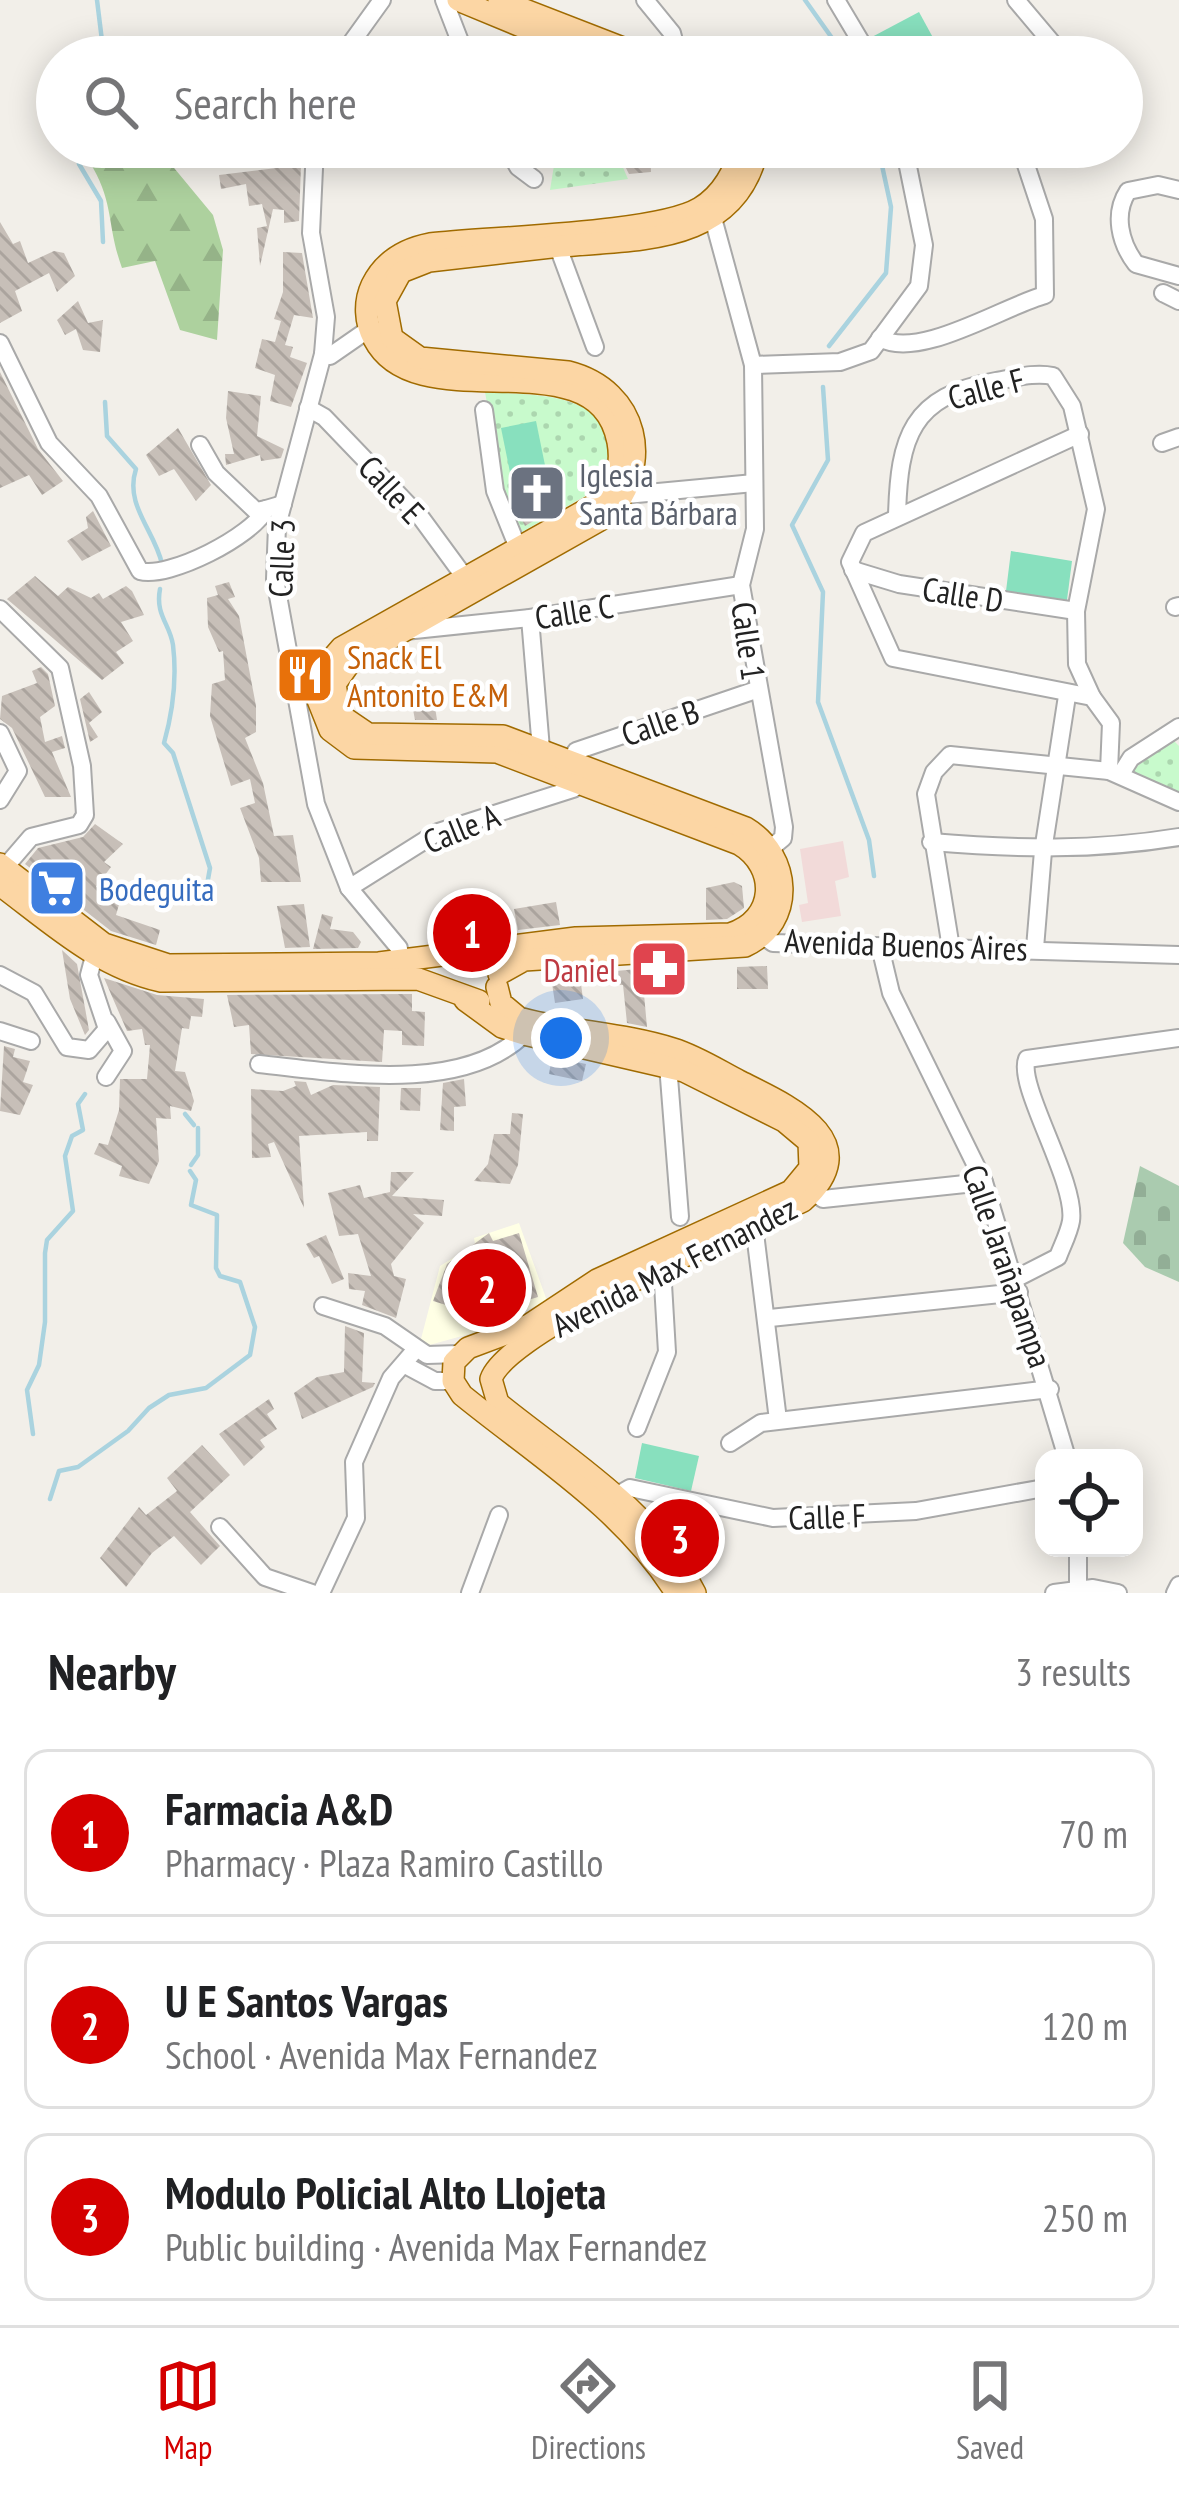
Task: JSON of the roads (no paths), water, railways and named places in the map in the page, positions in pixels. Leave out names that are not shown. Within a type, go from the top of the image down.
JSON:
[{"type":"main road","points":[[458,0],[545,36]]},
{"type":"main road","points":[[499,0],[585,36]]},
{"type":"main road","points":[[709,212],[732,168]]},
{"type":"main road","points":[[750,168],[744,186],[709,212],[660,238],[430,244],[401,253],[379,274],[368,295],[377,326],[420,358],[568,372],[597,392],[616,432],[619,492],[596,523],[329,659],[320,679],[319,709],[337,737],[362,751],[481,749],[538,757],[746,828],[771,848],[783,882],[782,900],[758,929]]},
{"type":"main road","points":[[470,586],[518,548],[619,492]]},
{"type":"main road","points":[[573,770],[751,850],[767,876],[768,893],[758,929]]},
{"type":"main road","name":"Avenida Buenos Aires","points":[[1,872],[94,956],[161,982],[378,971],[471,951],[576,938],[730,934],[758,929]]},
{"type":"main road","name":"Avenida Buenos Aires","points":[[1,872],[104,944],[148,962],[378,971],[428,981],[461,998]]},
{"type":"main road","name":"Avenida Buenos Aires","points":[[498,981],[524,960],[730,950],[758,929]]},
{"type":"main road","points":[[471,951],[492,959],[498,981],[482,1000],[461,998],[449,974],[471,951]]},
{"type":"main road","name":"Avenida Max Fernandez","points":[[459,1354],[529,1325],[597,1280],[658,1260],[808,1187],[812,1156],[801,1132],[671,1057],[519,1018],[501,1003],[498,981]]},
{"type":"main road","name":"Avenida Max Fernandez","points":[[461,998],[502,1027],[524,1034],[671,1057]]},
{"type":"main road","name":"Avenida Max Fernandez","points":[[658,1260],[504,1358],[491,1379],[498,1402],[609,1502],[676,1593]]},
{"type":"main road","points":[[453,1381],[459,1354]]},
{"type":"main road","name":"Avenida Max Fernandez","points":[[453,1381],[462,1395],[661,1542],[695,1593]]},
{"type":"street","points":[[356,36],[382,0]]},
{"type":"street","points":[[444,0],[458,36]]},
{"type":"street","points":[[645,0],[673,36]]},
{"type":"street","points":[[836,0],[857,36]]},
{"type":"street","points":[[1026,4],[1049,36]]},
{"type":"street","name":"Calle 3","points":[[313,168],[311,233],[326,317],[308,408],[274,507],[275,579],[291,683],[319,709],[316,805],[349,888],[382,934],[399,948]]},
{"type":"street","points":[[519,168],[534,179]]},
{"type":"street","points":[[753,365],[841,362],[871,351],[920,286],[925,266],[908,168]]},
{"type":"street","points":[[880,338],[892,344],[943,336],[1045,295],[1044,219],[1027,168]]},
{"type":"street","points":[[1179,190],[1158,185],[1129,191],[1121,202],[1121,235],[1136,264],[1179,276]]},
{"type":"street","name":"Calle 1","points":[[709,212],[753,365],[754,529],[741,585],[755,690],[784,827],[783,838],[771,848]]},
{"type":"street","points":[[557,239],[595,347]]},
{"type":"street","points":[[322,354],[330,356],[377,326]]},
{"type":"street","points":[[0,343],[49,443],[99,496],[140,572],[155,575],[193,559],[258,526],[274,507]]},
{"type":"street","name":"Calle F","points":[[897,516],[898,472],[914,424],[934,402],[978,384],[1053,376],[1064,387],[1080,434]]},
{"type":"street","name":"Calle E","points":[[308,408],[422,519],[470,586]]},
{"type":"street","points":[[484,410],[495,491],[518,548]]},
{"type":"street","points":[[1092,697],[1067,696],[892,658],[853,570],[850,555],[856,541],[897,516],[938,503],[1080,434],[1096,509],[1076,611],[1077,664],[1111,723],[1115,772]]},
{"type":"street","points":[[200,445],[229,485],[256,511],[274,507]]},
{"type":"street","points":[[619,492],[754,483]]},
{"type":"street","name":"Calle D","points":[[853,570],[899,584],[1076,611]]},
{"type":"street","name":"Calle C","points":[[401,623],[530,618],[741,585]]},
{"type":"street","points":[[0,609],[60,668],[85,800],[79,825],[31,837],[1,872]]},
{"type":"street","points":[[530,618],[538,757]]},
{"type":"street","name":"Calle B","points":[[573,770],[575,751],[755,690]]},
{"type":"street","points":[[1035,948],[1042,851],[1067,696]]},
{"type":"street","points":[[1115,772],[1178,730]]},
{"type":"street","points":[[0,733],[18,771],[0,800]]},
{"type":"street","points":[[951,948],[926,794],[934,772],[950,755],[1115,772],[1179,802]]},
{"type":"street","name":"Calle A","points":[[349,888],[438,832],[573,789],[573,770]]},
{"type":"street","points":[[932,842],[1042,851],[1106,849],[1179,837]]},
{"type":"street","name":"Avenida Buenos Aires","points":[[758,929],[773,943],[1179,955]]},
{"type":"street","points":[[378,971],[382,934]]},
{"type":"street","name":"Calle Jarañapampa","points":[[880,947],[891,992],[984,1182],[1050,1389],[1064,1449]]},
{"type":"street","points":[[94,956],[89,974],[106,1022],[123,1051],[106,1077]]},
{"type":"street","points":[[0,975],[34,993],[62,1042],[74,1050],[89,1050],[101,1042],[106,1022]]},
{"type":"street","points":[[0,1031],[31,1040]]},
{"type":"street","points":[[259,1064],[396,1076],[453,1067],[514,1044],[524,1034]]},
{"type":"street","points":[[770,1318],[1017,1286],[1058,1257],[1072,1219],[1040,1108],[1024,1078],[1027,1059],[1179,1038]]},
{"type":"street","points":[[671,1057],[680,1217]]},
{"type":"street","points":[[808,1187],[823,1198],[984,1182]]},
{"type":"street","points":[[751,1217],[770,1318],[778,1420]]},
{"type":"street","points":[[637,1428],[667,1352],[658,1260]]},
{"type":"street","points":[[323,1306],[385,1326],[435,1381],[453,1381]]},
{"type":"street","points":[[220,1527],[266,1577],[317,1593],[356,1518],[354,1462],[391,1378],[411,1358],[459,1354]]},
{"type":"street","points":[[730,1443],[744,1430],[778,1420],[1050,1389]]},
{"type":"street","name":"Calle F","points":[[609,1502],[630,1488],[773,1518],[850,1518],[1035,1489]]},
{"type":"street","points":[[473,1592],[500,1516]]},
{"type":"street","points":[[1078,1557],[1078,1592]]},
{"type":"street","points":[[1054,1593],[1118,1593]]},
{"type":"waterway","points":[[97,0],[101,36]]},
{"type":"waterway","points":[[805,0],[831,36]]},
{"type":"waterway","points":[[81,168],[101,201],[103,242]]},
{"type":"waterway","points":[[829,346],[886,273],[891,207],[883,168]]},
{"type":"waterway","points":[[823,387],[828,460],[792,525],[823,592],[818,702],[869,840],[874,876]]},
{"type":"waterway","points":[[105,402],[107,436],[136,469],[137,506],[162,564]]},
{"type":"waterway","points":[[160,589],[175,670],[164,743],[173,753],[210,868],[205,896]]},
{"type":"waterway","points":[[33,1434],[27,1390],[39,1365],[45,1322],[45,1253],[47,1240],[73,1211],[65,1156],[72,1136],[83,1130],[78,1104],[85,1094]]},
{"type":"waterway","points":[[185,1114],[194,1125]]},
{"type":"waterway","points":[[191,1165],[198,1155],[198,1128]]},
{"type":"waterway","points":[[50,1499],[59,1471],[78,1467],[169,1395],[206,1388],[250,1355],[255,1327],[240,1282],[220,1276],[216,1268],[217,1215],[191,1205],[196,1180],[190,1171]]},
{"type":"place","name":"Iglesia Santa Bárbara","points":[[537,493]]},
{"type":"place","name":"Snack El Antonito E&M","points":[[305,675]]},
{"type":"place","name":"Bodeguita","points":[[57,888]]},
{"type":"place","name":"Farmacia A&D","points":[[472,933]]},
{"type":"place","name":"Daniel","points":[[659,969]]},
{"type":"place","name":"U E Santos Vargas","points":[[487,1288]]},
{"type":"place","name":"Modulo Policial Alto Llojeta","points":[[680,1538]]}]
